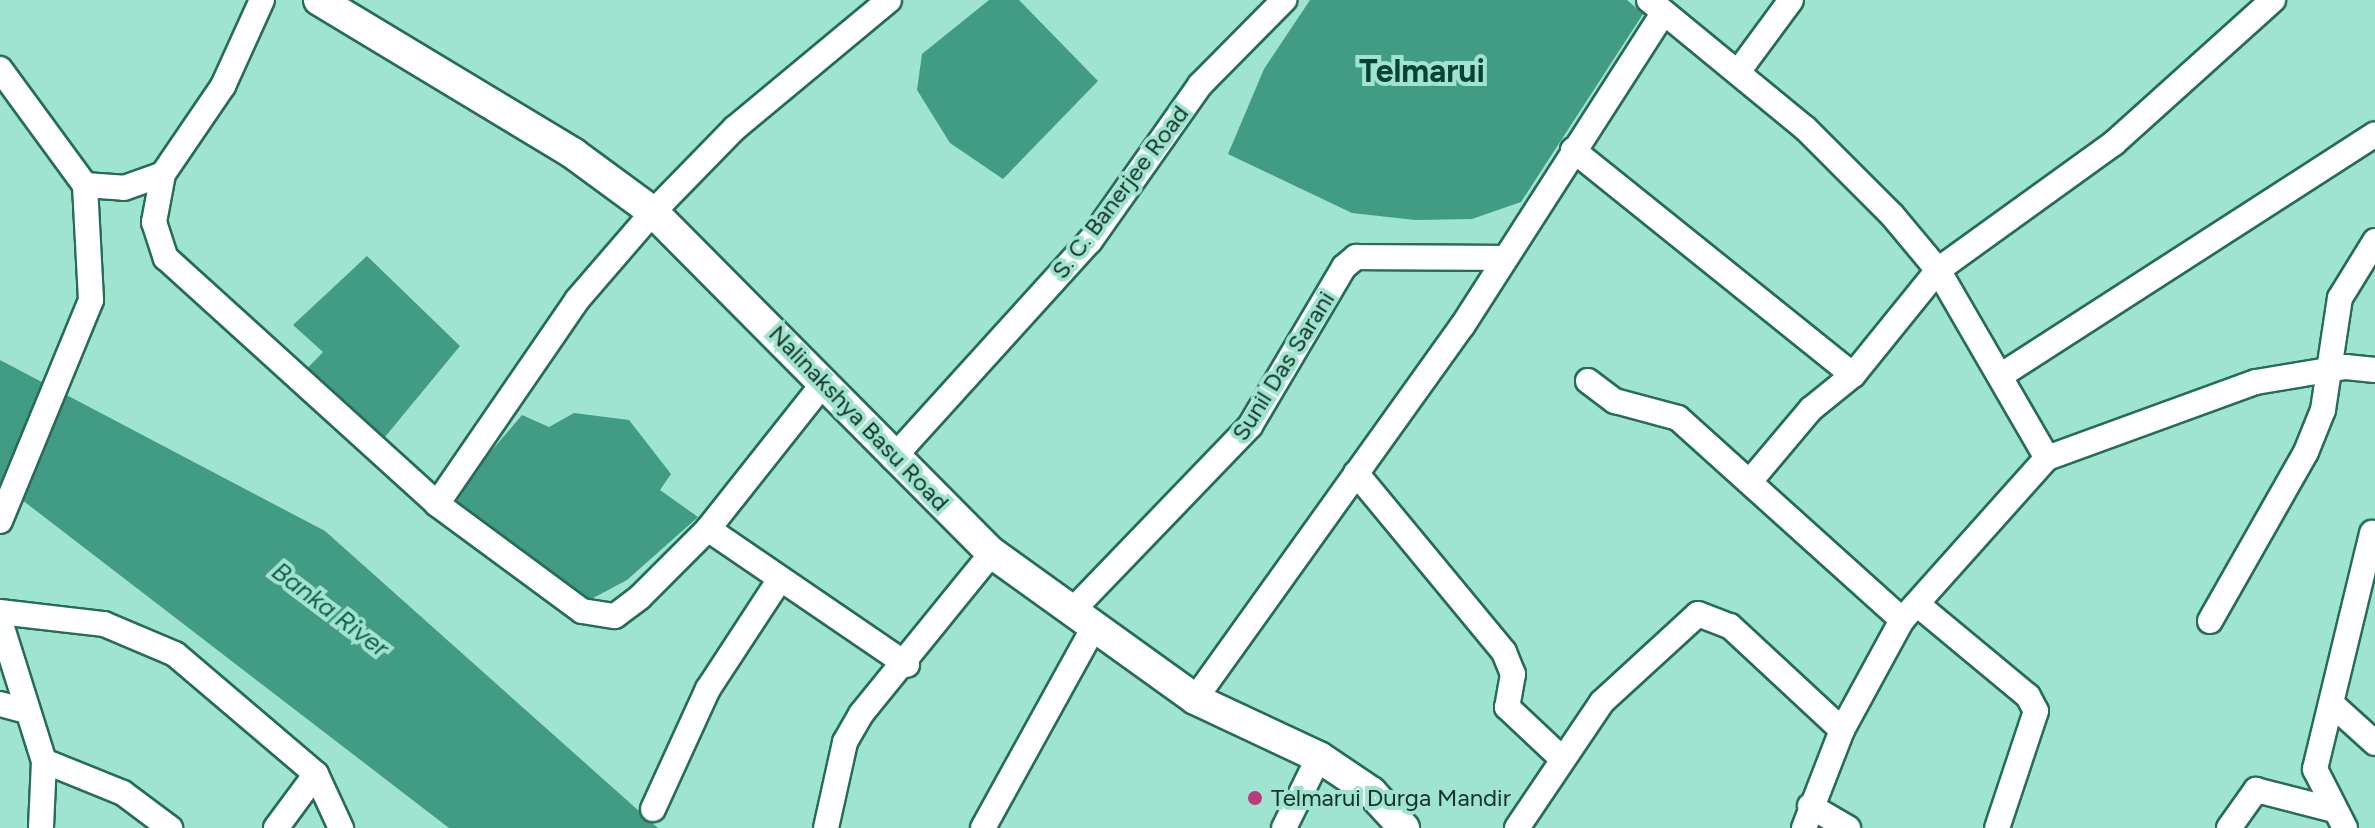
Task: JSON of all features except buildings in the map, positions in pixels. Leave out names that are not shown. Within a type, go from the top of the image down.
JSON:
[{"type":"street","points":[[262,0],[223,86],[163,174],[154,222],[166,258],[437,504],[552,595],[582,611],[615,616],[708,529],[823,384]]},
{"type":"street","name":"Nalinakshya Basu Road","points":[[319,0],[574,154],[653,212],[893,458],[992,553],[1082,621],[1195,699],[1319,757],[1371,792],[1404,828]]},
{"type":"street","points":[[437,504],[577,300],[653,212],[735,128],[889,0]]},
{"type":"street","name":"S. C. Banerjee Road","points":[[893,458],[1090,241],[1200,85],[1284,0]]},
{"type":"street","points":[[1738,72],[1791,0]]},
{"type":"street","points":[[1752,479],[1811,409],[1853,375],[1938,270],[2114,143],[2273,0]]},
{"type":"street","points":[[1195,699],[1356,473],[1503,258],[1573,150],[1656,6],[1805,128],[1938,270],[2047,458]]},
{"type":"street","points":[[0,69],[85,185],[91,300],[0,521]]},
{"type":"street","points":[[2000,376],[2375,134]]},
{"type":"street","points":[[1573,150],[1853,375]]},
{"type":"street","points":[[85,185],[124,188],[163,174]]},
{"type":"street","points":[[2210,621],[2306,452],[2331,369],[2346,280],[2375,241]]},
{"type":"street","name":"Sunil Das Sarani","points":[[1082,621],[1250,426],[1344,267],[1356,257],[1503,258]]},
{"type":"street","points":[[1848,828],[1807,817],[1842,730],[1909,612],[2047,458],[2256,382],[2331,369],[2375,370]]},
{"type":"street","points":[[1588,381],[1615,401],[1678,418],[1909,612],[2028,696],[2036,711],[1997,828]]},
{"type":"street","points":[[1356,473],[1504,652],[1513,674],[1507,707],[1560,757]]},
{"type":"street","points":[[708,529],[907,665]]},
{"type":"street","points":[[2339,819],[2315,769],[2334,706],[2372,533]]},
{"type":"street","points":[[826,828],[845,742],[992,553]]},
{"type":"street","points":[[653,809],[708,689],[780,579]]},
{"type":"street","points":[[0,612],[138,633],[175,654],[316,774],[341,828]]},
{"type":"street","points":[[1517,828],[1560,757],[1602,702],[1698,614],[1730,626],[1842,730]]},
{"type":"street","points":[[0,621],[44,761],[41,828]]},
{"type":"street","points":[[983,828],[1082,621]]},
{"type":"street","points":[[0,704],[27,711]]},
{"type":"street","points":[[2334,706],[2375,743]]},
{"type":"street","points":[[1284,828],[1319,757]]},
{"type":"street","points":[[44,761],[123,793],[170,828]]},
{"type":"street","points":[[276,828],[316,774]]},
{"type":"street","points":[[2229,828],[2256,790],[2339,819]]},
{"type":"water","points":[[989,0],[1019,0],[1098,81],[1003,179],[950,143],[917,90],[922,54]]},
{"type":"water","points":[[1310,0],[1627,0],[1643,14],[1521,202],[1472,219],[1415,220],[1352,213],[1228,154],[1264,69]]},
{"type":"water","points":[[367,256],[460,346],[380,443],[301,375],[323,352],[293,325]]},
{"type":"water","name":"Banka River","points":[[0,360],[325,531],[658,828],[449,828],[0,483]]},
{"type":"water","points":[[574,413],[629,420],[671,474],[660,490],[698,517],[627,580],[582,604],[464,513],[454,495],[522,415],[549,427]]},
{"type":"place","name":"Telmarui Durga Mandir","points":[[1255,798]]},
{"type":"district","name":"Telmarui","points":[[1422,71]]}]
